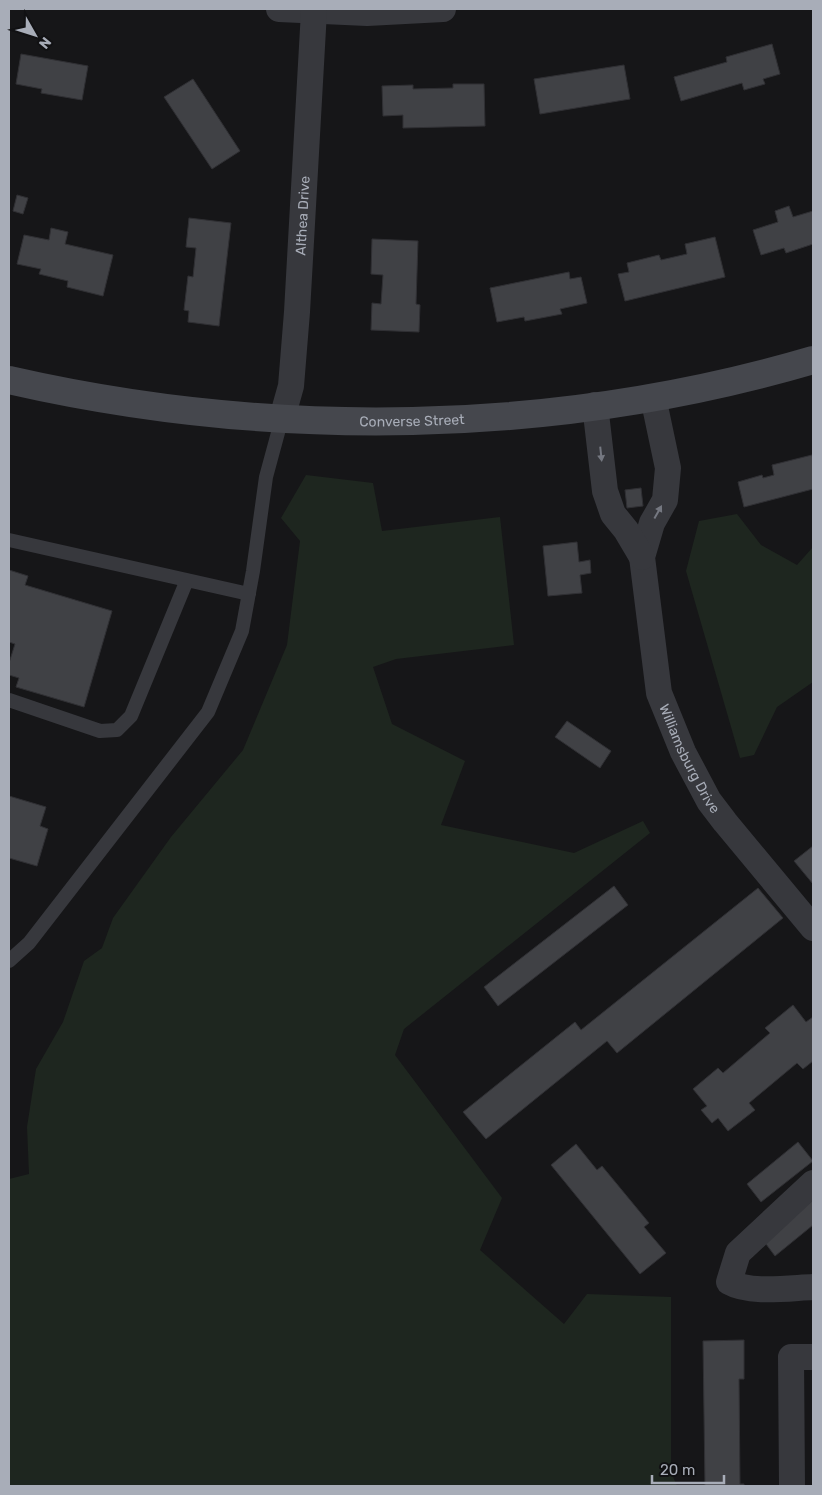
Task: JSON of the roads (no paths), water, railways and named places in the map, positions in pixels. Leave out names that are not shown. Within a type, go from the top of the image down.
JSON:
[{"type":"main road","name":"Converse Street","points":[[9,380],[134,404],[217,414],[282,418],[409,421],[489,417],[654,397],[813,360]]},
{"type":"street","points":[[279,9],[367,13],[443,9]]},
{"type":"street","name":"Althea Drive","points":[[282,418],[291,386],[297,312],[314,11]]},
{"type":"street","name":"Williamsburg Drive","points":[[654,397],[668,468],[665,500],[652,523],[642,557],[658,693],[700,786],[725,822],[813,928]]},
{"type":"street","name":"Williamsburg Drive","points":[[595,405],[605,491],[613,514],[626,530],[642,557]]},
{"type":"street","points":[[813,1183],[738,1253],[730,1282],[736,1286],[750,1289],[813,1287]]},
{"type":"street","points":[[792,1486],[791,1357],[813,1357]]},
{"type":"lane","points":[[9,962],[29,943],[208,712],[242,632],[266,477],[282,418]]},
{"type":"lane","points":[[9,540],[249,594]]},
{"type":"lane","points":[[9,700],[100,731],[117,730],[131,716],[187,580]]}]
